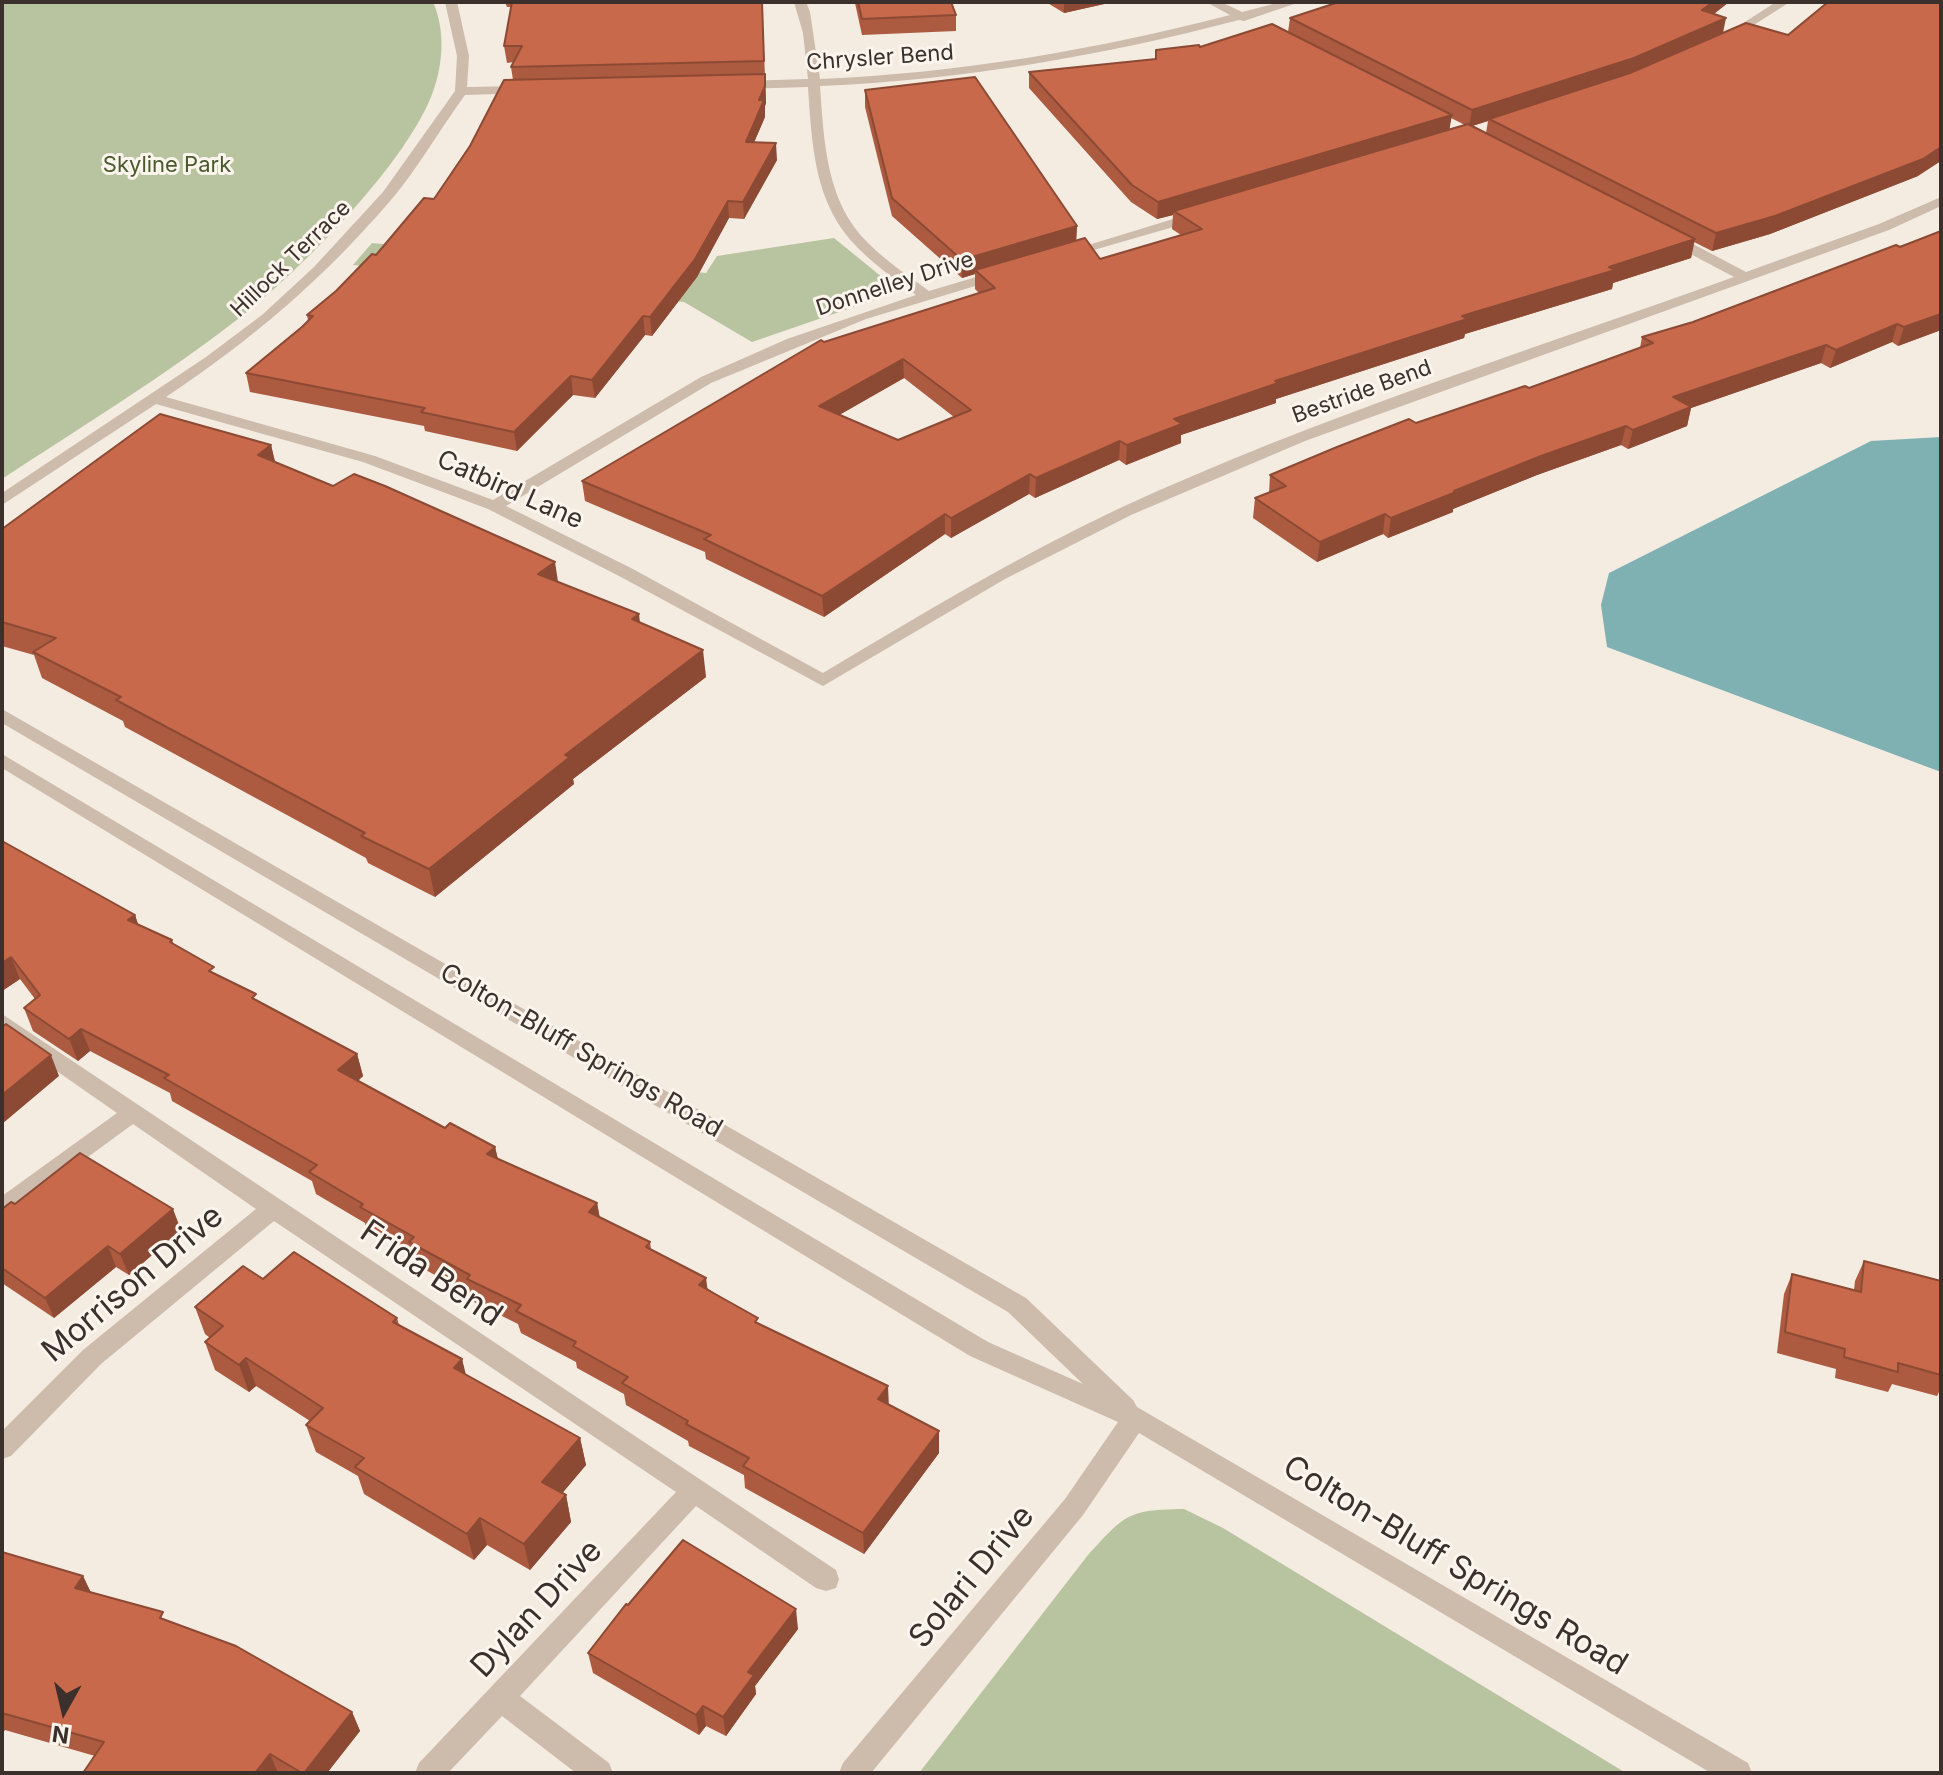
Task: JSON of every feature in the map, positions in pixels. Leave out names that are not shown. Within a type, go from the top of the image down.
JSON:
[{"type":"street","points":[[451,2],[463,56],[461,91],[545,89]]},
{"type":"street","points":[[800,2],[810,30],[818,148],[825,183],[840,217],[862,244],[926,296]]},
{"type":"street","points":[[1212,2],[1265,29]]},
{"type":"street","name":"Chrysler Bend","points":[[731,85],[814,83],[998,68],[1141,40],[1294,2]]},
{"type":"street","points":[[1707,47],[1784,2]]},
{"type":"street","name":"Hillock Terrace","points":[[2,500],[155,399],[267,318],[319,270],[388,195],[461,91]]},
{"type":"street","name":"Bestride Bend","points":[[823,681],[999,575],[1125,512],[1300,438],[1884,227],[1941,201]]},
{"type":"street","points":[[1044,261],[1212,211]]},
{"type":"street","points":[[1658,232],[1745,277]]},
{"type":"street","name":"Donnelley Drive","points":[[494,506],[706,380],[792,342],[1013,270]]},
{"type":"street","name":"Catbird Lane","points":[[155,399],[369,459],[494,506],[639,579],[787,658],[823,681]]},
{"type":"street","name":"Colton-Bluff Springs Road","points":[[2,715],[1017,1305],[1135,1418]]},
{"type":"street","name":"Colton-Bluff Springs Road","points":[[2,760],[480,1051],[979,1349],[1135,1418],[1738,1773]]},
{"type":"street","name":"Frida Bend","points":[[2,1022],[131,1114],[275,1207],[826,1579]]},
{"type":"street","points":[[2,1208],[131,1114]]},
{"type":"street","name":"Morrison Drive","points":[[2,1448],[92,1357],[275,1207]]},
{"type":"street","name":"Solari Drive","points":[[853,1773],[1074,1507],[1135,1418]]},
{"type":"street","name":"Dylan Drive","points":[[429,1773],[694,1491]]},
{"type":"street","points":[[501,1698],[599,1773]]},
{"type":"green space","name":"Skyline Park","points":[[2,2],[433,2],[440,25],[441,50],[435,86],[417,125],[373,186],[318,247],[263,299],[210,340],[2,479]]},
{"type":"green space","points":[[834,238],[888,282],[892,289],[874,300],[752,342],[684,302],[353,265],[372,243],[706,273],[717,256]]},
{"type":"green space","points":[[1184,1509],[1223,1528],[1626,1773],[919,1773],[1088,1555],[1111,1531],[1139,1513]]},
{"type":"water","points":[[1941,437],[1941,772],[1607,647],[1601,605],[1609,573],[1871,441]]},
{"type":"building","points":[[512,2],[762,2],[764,61],[511,67],[522,46],[504,46]]},
{"type":"building","points":[[858,2],[951,2],[956,15],[862,19]]},
{"type":"building","points":[[1339,2],[1713,2],[1702,10],[1726,18],[1634,58],[1472,110],[1290,18]]},
{"type":"building","points":[[1828,2],[1941,2],[1941,147],[1923,159],[1775,216],[1716,233],[1489,119],[1630,73],[1746,23],[1788,35]]},
{"type":"building","points":[[1272,24],[1452,115],[1158,202],[1132,185],[1029,72],[1156,59],[1156,50],[1200,47]]},
{"type":"building","points":[[765,74],[765,86],[759,100],[764,100],[746,142],[776,143],[743,202],[728,201],[695,259],[650,317],[643,316],[592,380],[571,376],[514,432],[421,412],[425,408],[246,373],[302,327],[313,316],[307,315],[372,254],[376,255],[424,198],[434,199],[470,146],[504,80]]},
{"type":"building","points":[[975,77],[1077,226],[962,260],[892,198],[865,90]]},
{"type":"building","points":[[1468,124],[1695,239],[1609,267],[1615,270],[1462,316],[1467,319],[1275,381],[1278,383],[1174,419],[1182,424],[1127,445],[1120,441],[1036,478],[1030,474],[951,518],[945,514],[822,596],[704,539],[711,535],[582,481],[821,340],[824,342],[995,288],[975,270],[1085,238],[1100,259],[1202,229],[1174,211]],"holes":[[[903,359],[971,410],[898,440],[819,406]]]},
{"type":"building","points":[[1941,231],[1941,314],[1904,327],[1897,324],[1836,350],[1826,345],[1673,397],[1691,407],[1633,430],[1626,426],[1541,456],[1391,518],[1385,514],[1320,542],[1255,498],[1286,486],[1270,475],[1337,447],[1409,419],[1416,423],[1525,386],[1529,388],[1653,343],[1642,337],[1693,322]]},
{"type":"building","points":[[160,414],[271,445],[258,455],[333,486],[354,474],[385,486],[555,562],[538,574],[639,614],[632,619],[703,650],[565,755],[570,757],[429,869],[361,836],[365,833],[116,700],[121,697],[33,652],[56,638],[2,622],[2,529]]},
{"type":"building","points":[[2,841],[135,915],[128,920],[172,940],[170,942],[214,967],[209,971],[256,994],[252,998],[357,1054],[338,1070],[445,1128],[450,1123],[495,1147],[487,1154],[597,1203],[589,1212],[650,1242],[646,1247],[706,1278],[699,1285],[758,1318],[755,1322],[888,1386],[878,1399],[939,1431],[863,1533],[743,1466],[749,1458],[686,1424],[688,1421],[622,1383],[628,1377],[573,1346],[576,1342],[516,1311],[521,1305],[467,1279],[470,1275],[409,1242],[414,1237],[360,1207],[363,1204],[309,1172],[317,1165],[164,1078],[169,1075],[81,1029],[69,1039],[24,1008],[40,995],[11,957],[2,963]]},
{"type":"building","points":[[6,1024],[51,1055],[2,1095],[2,1027]]},
{"type":"building","points":[[80,1153],[173,1209],[120,1254],[108,1246],[45,1298],[2,1268],[2,1209],[11,1202],[15,1204]]},
{"type":"building","points":[[294,1252],[397,1318],[393,1322],[462,1359],[454,1368],[580,1438],[542,1482],[566,1495],[524,1544],[480,1518],[467,1534],[355,1467],[364,1458],[306,1425],[323,1408],[246,1358],[239,1365],[205,1342],[223,1326],[195,1307],[243,1266],[263,1279]]},
{"type":"building","points":[[1864,1261],[1941,1281],[1941,1375],[1898,1363],[1898,1372],[1844,1357],[1845,1349],[1785,1332],[1792,1274],[1861,1292]]},
{"type":"building","points":[[683,1540],[796,1609],[748,1672],[754,1675],[723,1717],[703,1706],[696,1715],[588,1653],[626,1604]]},
{"type":"building","points":[[2,1552],[83,1576],[75,1588],[163,1612],[160,1618],[236,1646],[352,1712],[304,1773],[270,1754],[255,1773],[83,1773],[104,1742],[2,1713]]}]
